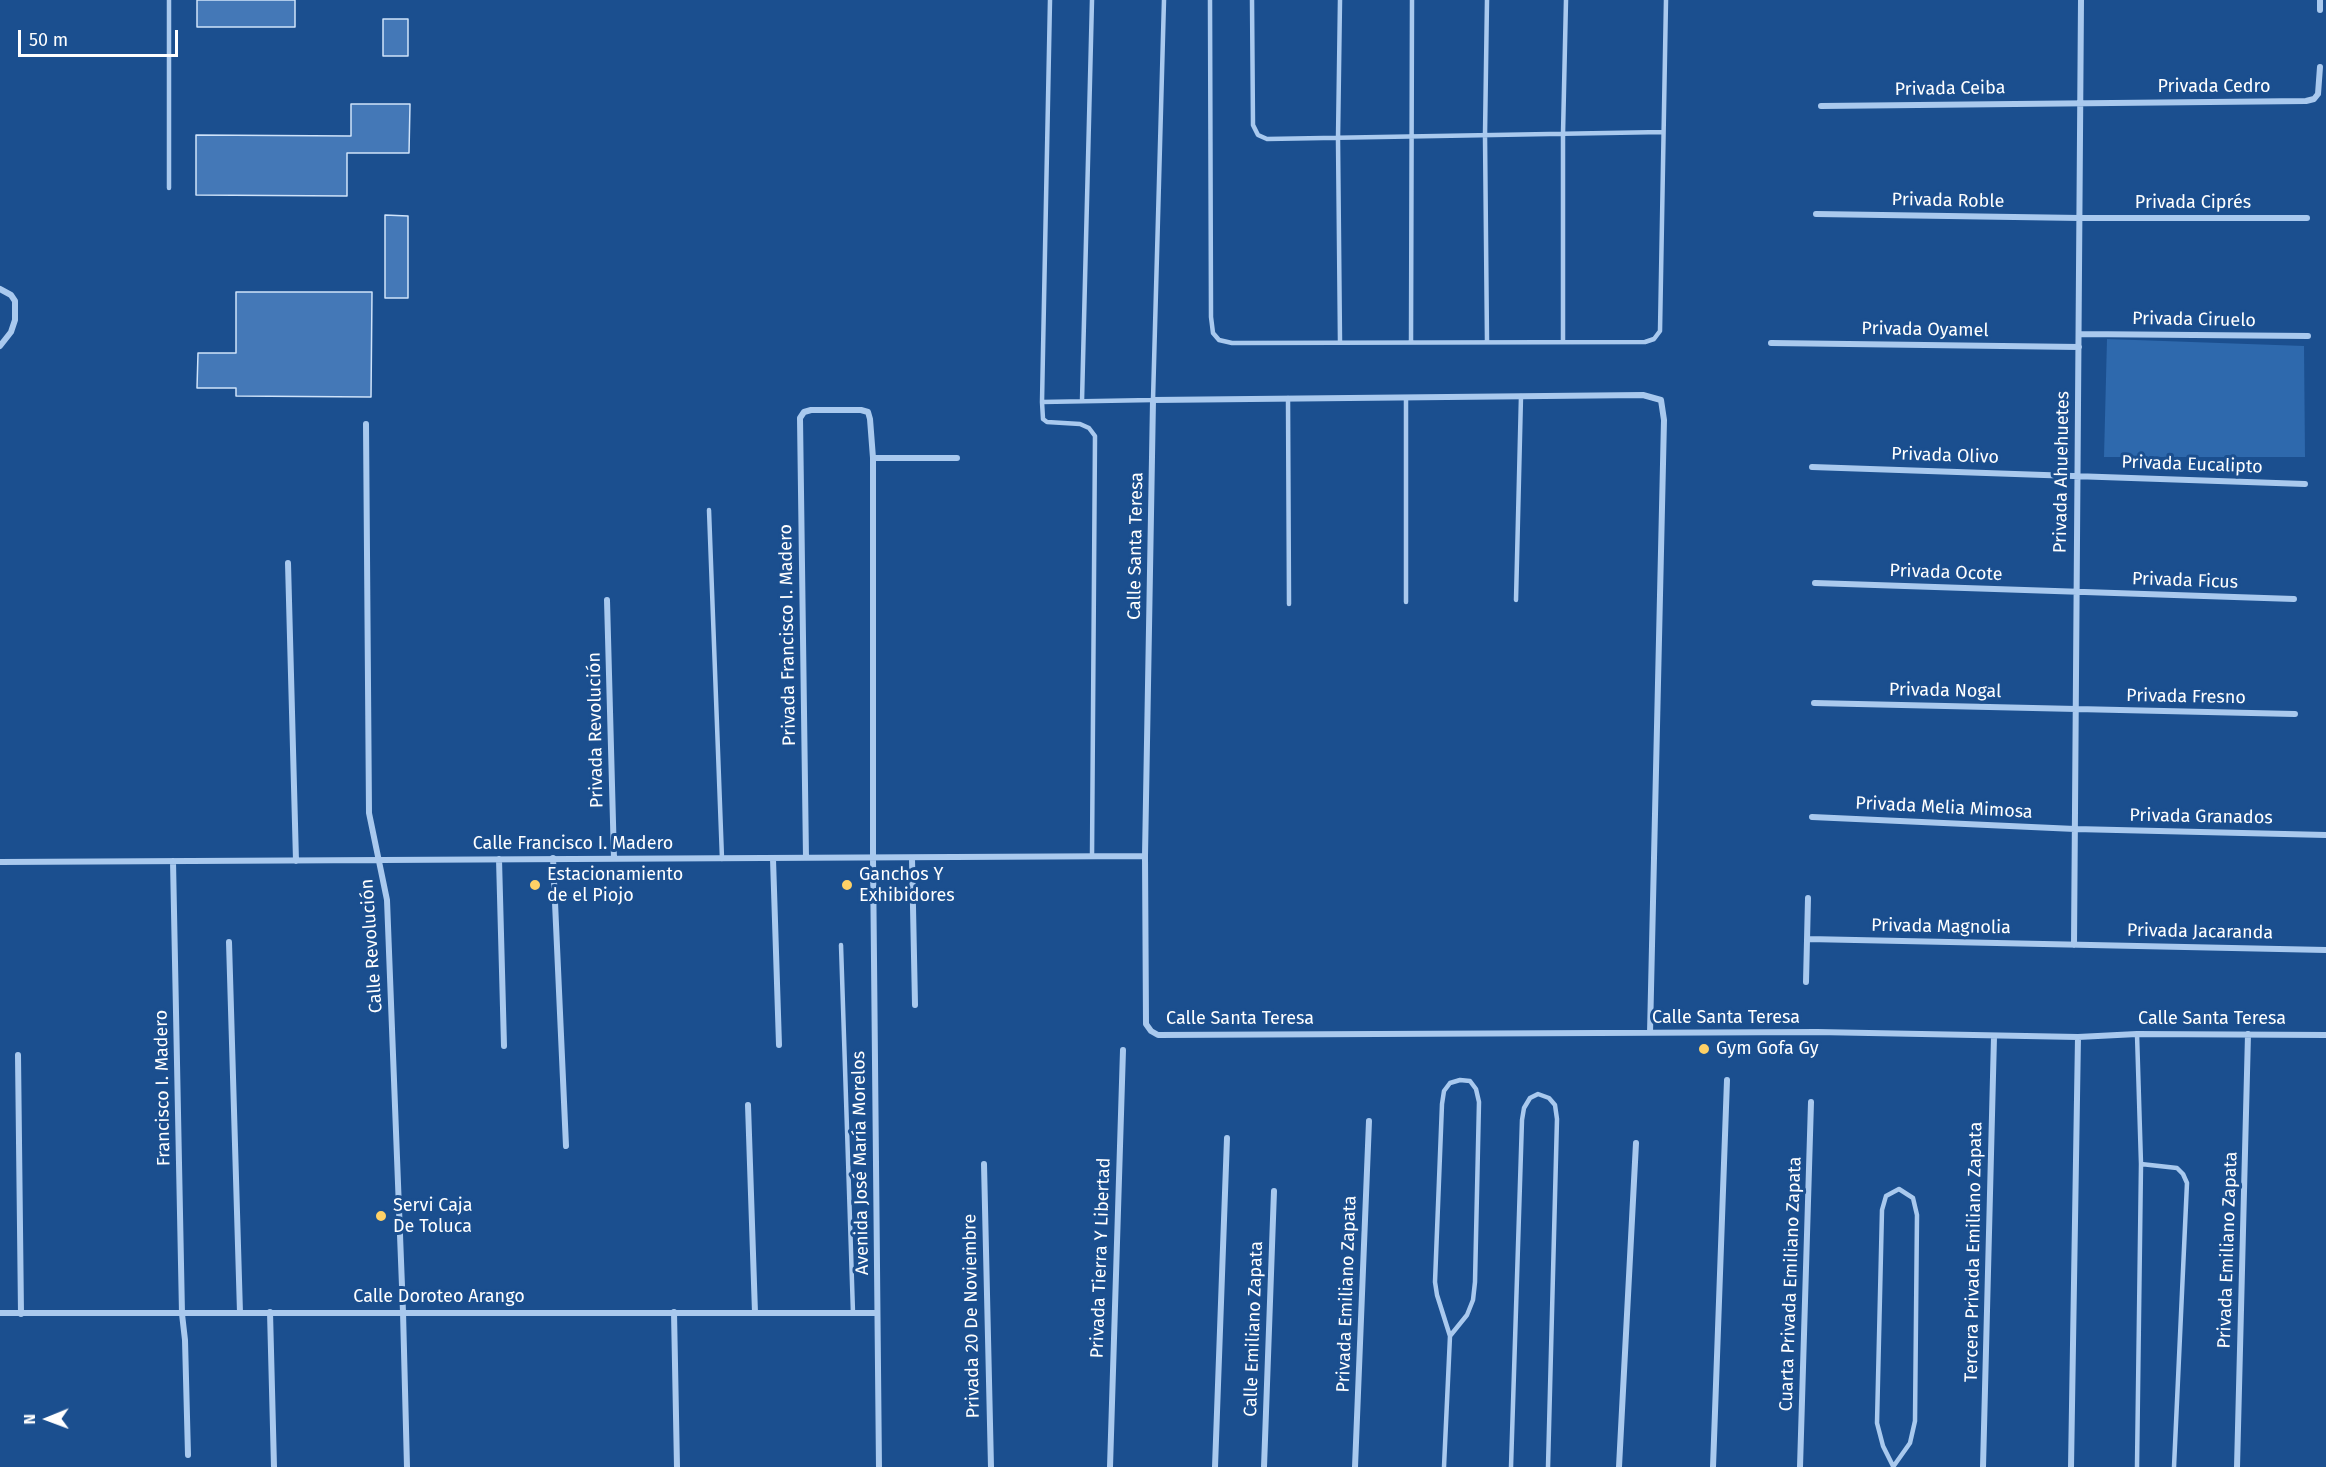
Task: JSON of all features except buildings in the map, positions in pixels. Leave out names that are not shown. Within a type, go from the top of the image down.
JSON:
[{"type":"street","name":"Privada Ahuehuetes","points":[[2074,945],[2081,0]]},
{"type":"street","points":[[2320,0],[2320,10]]},
{"type":"street","name":"Privada Cedro","points":[[2080,103],[2306,101],[2314,99],[2318,94],[2320,67]]},
{"type":"street","name":"Privada Ceiba","points":[[1821,106],[2080,103]]},
{"type":"street","name":"Privada Roble","points":[[1816,214],[2080,218]]},
{"type":"street","name":"Privada Ciprés","points":[[2080,218],[2307,218]]},
{"type":"street","points":[[0,289],[11,295],[15,301],[15,320],[0,346]]},
{"type":"street","name":"Privada Ciruelo","points":[[2079,334],[2308,336]]},
{"type":"street","name":"Privada Oyamel","points":[[1771,343],[2079,347]]},
{"type":"street","points":[[1154,400],[1643,395],[1661,400],[1664,420],[1650,1033]]},
{"type":"street","name":"Calle Santa Teresa","points":[[1154,400],[1145,856],[1146,1024],[1158,1035],[1817,1032],[1994,1037],[2137,1034],[2326,1035]]},
{"type":"street","name":"Avenida José María Morelos","points":[[804,412],[811,410],[868,412],[873,458],[873,858],[879,1467]]},
{"type":"street","name":"Privada Francisco I. Madero","points":[[804,412],[800,418],[806,858]]},
{"type":"street","name":"Calle Revolución","points":[[366,424],[369,813],[387,900],[403,1312],[406,1467]]},
{"type":"street","points":[[873,458],[957,458]]},
{"type":"street","name":"Privada Olivo","points":[[1812,467],[2078,475]]},
{"type":"street","name":"Privada Eucalipto","points":[[2078,475],[2305,484]]},
{"type":"street","points":[[288,563],[296,861]]},
{"type":"street","name":"Privada Ocote","points":[[1815,583],[2075,593]]},
{"type":"street","name":"Privada Ficus","points":[[2075,593],[2294,599]]},
{"type":"street","name":"Privada Revolución","points":[[607,600],[614,859]]},
{"type":"street","name":"Privada Nogal","points":[[1814,703],[2076,709]]},
{"type":"street","name":"Privada Fresno","points":[[2076,709],[2295,714]]},
{"type":"street","name":"Privada Melia Mimosa","points":[[1812,817],[2075,829]]},
{"type":"street","name":"Privada Granados","points":[[2075,829],[2326,835]]},
{"type":"street","name":"Calle Francisco I. Madero","points":[[0,862],[1145,856]]},
{"type":"street","points":[[553,858],[567,1146]]},
{"type":"street","points":[[912,858],[915,1005]]},
{"type":"street","points":[[499,859],[504,1046]]},
{"type":"street","points":[[773,859],[779,1045]]},
{"type":"street","name":"Francisco I. Madero","points":[[173,861],[182,1314],[185,1340],[188,1455]]},
{"type":"street","points":[[1806,982],[1808,898]]},
{"type":"street","name":"Privada Magnolia","points":[[1808,939],[2074,945]]},
{"type":"street","points":[[229,942],[240,1313]]},
{"type":"street","name":"Privada Jacaranda","points":[[2074,945],[2326,950]]},
{"type":"street","name":"Privada Emiliano Zapata","points":[[2237,1467],[2248,1034]]},
{"type":"street","name":"Tercera Privada Emiliano Zapata","points":[[1983,1467],[1994,1037]]},
{"type":"street","points":[[2071,1467],[2079,1037]]},
{"type":"street","name":"Privada Tierra Y Libertad","points":[[1110,1467],[1122,1050]]},
{"type":"street","points":[[18,1055],[21,1314]]},
{"type":"street","points":[[1713,1467],[1727,1080]]},
{"type":"street","name":"Cuarta Privada Emiliano Zapata","points":[[1800,1467],[1811,1102]]},
{"type":"street","points":[[748,1105],[755,1313]]},
{"type":"street","name":"Privada Emiliano Zapata","points":[[1355,1467],[1369,1121]]},
{"type":"street","points":[[1215,1467],[1227,1138]]},
{"type":"street","points":[[1619,1467],[1636,1143]]},
{"type":"street","name":"Privada 20 De Noviembre","points":[[984,1164],[991,1467]]},
{"type":"street","name":"Calle Emiliano Zapata","points":[[1264,1467],[1274,1191]]},
{"type":"street","points":[[270,1312],[274,1467]]},
{"type":"street","points":[[674,1312],[677,1467]]},
{"type":"street","name":"Calle Doroteo Arango","points":[[0,1313],[877,1313]]},
{"type":"lane","points":[[169,0],[169,188]]},
{"type":"lane","points":[[1050,0],[1042,402],[1043,418],[1047,422],[1080,424],[1089,428],[1095,436],[1092,856]]},
{"type":"lane","points":[[1082,401],[1092,0]]},
{"type":"lane","name":"Calle Santa Teresa","points":[[1154,400],[1164,0]]},
{"type":"lane","points":[[1210,0],[1211,306],[1213,333],[1219,340],[1232,343],[1646,342],[1654,339],[1660,330],[1666,0]]},
{"type":"lane","points":[[1252,0],[1253,125],[1258,135],[1267,139],[1663,132]]},
{"type":"lane","points":[[1340,0],[1338,139],[1341,342]]},
{"type":"lane","points":[[1410,342],[1412,0]]},
{"type":"lane","points":[[1487,342],[1485,135],[1488,0]]},
{"type":"lane","points":[[1563,341],[1563,134],[1566,0]]},
{"type":"lane","points":[[1516,600],[1521,396]]},
{"type":"lane","points":[[1288,398],[1289,604]]},
{"type":"lane","points":[[1406,398],[1406,602]]},
{"type":"lane","points":[[1042,402],[1154,400]]},
{"type":"lane","points":[[709,510],[722,859]]},
{"type":"lane","points":[[841,945],[853,1313]]},
{"type":"lane","points":[[2137,1034],[2141,1164],[2137,1467]]},
{"type":"lane","points":[[1444,1467],[1450,1336],[1437,1295],[1436,1282],[1442,1104],[1444,1091],[1450,1083],[1460,1080],[1470,1081],[1476,1089],[1479,1102],[1474,1282],[1473,1300],[1467,1315],[1450,1336]]},
{"type":"lane","points":[[1512,1467],[1522,1120],[1524,1108],[1530,1098],[1538,1094],[1549,1098],[1555,1105],[1557,1119],[1548,1467]]},
{"type":"lane","points":[[2141,1164],[2177,1168],[2187,1183],[2174,1467]]},
{"type":"lane","points":[[1899,1189],[1913,1198],[1917,1215],[1915,1421],[1910,1443],[1893,1466],[1883,1446],[1877,1423],[1882,1210],[1886,1196],[1899,1189]]},
{"type":"shaded area","points":[[2107,339],[2304,346],[2305,457],[2104,457]]},
{"type":"place","name":"Estacionamiento de el Piojo","points":[[535,885]]},
{"type":"place","name":"Ganchos Y Exhibidores","points":[[847,885]]},
{"type":"place","name":"Gym Gofa Gy","points":[[1704,1049]]},
{"type":"place","name":"Servi Caja De Toluca","points":[[381,1216]]}]
